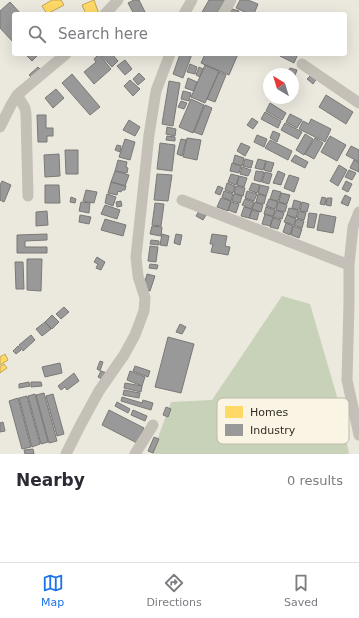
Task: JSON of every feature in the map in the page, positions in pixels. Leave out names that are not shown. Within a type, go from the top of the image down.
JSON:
[{"type":"street","points":[[107,12],[118,0]]},
{"type":"street","points":[[185,12],[192,0]]},
{"type":"street","points":[[224,12],[231,0]]},
{"type":"street","points":[[0,127],[3,111],[18,95],[64,56]]},
{"type":"street","points":[[66,454],[99,391],[128,348],[135,335],[144,311],[145,298],[138,276],[136,257],[149,135],[156,90],[169,56]]},
{"type":"street","points":[[302,64],[359,103]]},
{"type":"street","points":[[18,95],[25,108],[26,114],[28,196]]},
{"type":"street","points":[[182,200],[349,265]]},
{"type":"street","points":[[359,212],[353,227],[349,265],[347,380],[359,435]]},
{"type":"street","points":[[135,454],[153,425]]},
{"type":"green space","points":[[282,296],[310,304],[337,398],[217,398],[217,444],[347,444],[349,454],[152,454],[171,402],[212,400]]},
{"type":"building: Homes","points":[[52,0],[61,0],[64,5],[51,12],[46,12],[42,6]]},
{"type":"building: Homes","points":[[94,0],[98,12],[85,12],[82,5]]},
{"type":"building: Homes","points":[[5,354],[8,360],[0,365],[0,357]]},
{"type":"building: Homes","points":[[4,364],[7,368],[0,373],[0,367]]},
{"type":"building: Industry","points":[[134,0],[139,0],[145,12],[133,12],[128,3]]},
{"type":"building: Industry","points":[[209,0],[225,0],[217,12],[202,12]]},
{"type":"building: Industry","points":[[240,0],[248,0],[258,4],[255,12],[245,12],[236,8]]},
{"type":"building: Industry","points":[[10,2],[19,12],[12,12],[12,41],[0,28],[0,11]]},
{"type":"building: Industry","points":[[232,9],[239,11],[239,12],[231,12]]},
{"type":"building: Industry","points":[[27,56],[37,56],[32,61]]},
{"type":"building: Industry","points":[[97,56],[101,56],[111,69],[94,84],[84,72],[96,62],[94,59]]},
{"type":"building: Industry","points":[[102,56],[114,56],[118,61],[112,67]]},
{"type":"building: Industry","points":[[179,56],[191,56],[183,78],[173,74]]},
{"type":"building: Industry","points":[[204,56],[237,56],[229,75],[201,63]]},
{"type":"building: Industry","points":[[280,56],[297,56],[294,63]]},
{"type":"building: Industry","points":[[125,60],[132,69],[125,75],[117,66]]},
{"type":"building: Industry","points":[[190,64],[197,67],[195,74],[187,72]]},
{"type":"building: Industry","points":[[205,65],[219,71],[205,103],[191,97]]},
{"type":"building: Industry","points":[[38,67],[40,69],[33,79],[29,75]]},
{"type":"building: Industry","points":[[199,67],[203,69],[200,77],[196,75]]},
{"type":"building: Industry","points":[[219,72],[226,75],[215,102],[207,99]]},
{"type":"building: Industry","points":[[139,73],[145,79],[138,85],[133,79]]},
{"type":"building: Industry","points":[[72,74],[100,107],[90,115],[62,83]]},
{"type":"building: Industry","points":[[312,74],[317,78],[313,84],[307,79]]},
{"type":"building: Industry","points":[[188,78],[197,82],[194,91],[185,88]]},
{"type":"building: Industry","points":[[130,80],[140,89],[133,96],[124,86]]},
{"type":"building: Industry","points":[[169,81],[180,83],[173,126],[162,124]]},
{"type":"building: Industry","points":[[56,89],[64,98],[53,108],[45,98]]},
{"type":"building: Industry","points":[[183,91],[191,93],[189,101],[181,99]]},
{"type":"building: Industry","points":[[326,95],[353,112],[346,124],[319,107]]},
{"type":"building: Industry","points":[[191,99],[204,105],[193,133],[179,127]]},
{"type":"building: Industry","points":[[181,101],[187,103],[184,109],[178,107]]},
{"type":"building: Industry","points":[[270,104],[272,104],[286,113],[282,120],[266,111]]},
{"type":"building: Industry","points":[[205,105],[212,108],[202,135],[194,132]]},
{"type":"building: Industry","points":[[265,112],[281,121],[278,128],[261,119]]},
{"type":"building: Industry","points":[[290,114],[302,120],[297,128],[286,122]]},
{"type":"building: Industry","points":[[37,115],[46,115],[46,128],[53,128],[53,136],[47,136],[47,142],[38,142]]},
{"type":"building: Industry","points":[[252,118],[258,122],[253,129],[247,125]]},
{"type":"building: Industry","points":[[311,119],[331,129],[325,142],[299,129],[303,121],[309,124]]},
{"type":"building: Industry","points":[[129,120],[140,127],[135,136],[123,130]]},
{"type":"building: Industry","points":[[285,123],[302,132],[298,139],[281,130]]},
{"type":"building: Industry","points":[[167,127],[176,129],[175,136],[166,134]]},
{"type":"building: Industry","points":[[273,131],[280,134],[277,142],[270,138]]},
{"type":"building: Industry","points":[[305,134],[313,139],[304,155],[296,150]]},
{"type":"building: Industry","points":[[257,135],[267,139],[264,147],[254,142]]},
{"type":"building: Industry","points":[[167,136],[175,137],[175,141],[166,140]]},
{"type":"building: Industry","points":[[330,136],[346,145],[337,161],[321,152]]},
{"type":"building: Industry","points":[[187,138],[201,140],[197,160],[183,157]]},
{"type":"building: Industry","points":[[315,138],[323,143],[314,159],[305,154]]},
{"type":"building: Industry","points":[[125,139],[135,142],[130,160],[119,157]]},
{"type":"building: Industry","points":[[181,139],[186,140],[182,156],[177,154]]},
{"type":"building: Industry","points":[[270,140],[292,151],[288,160],[265,148]]},
{"type":"building: Industry","points":[[160,143],[175,145],[172,171],[157,169]]},
{"type":"building: Industry","points":[[241,143],[250,147],[245,156],[237,151]]},
{"type":"building: Industry","points":[[117,145],[121,146],[120,152],[115,150]]},
{"type":"building: Industry","points":[[351,146],[359,150],[359,162],[346,155]]},
{"type":"building: Industry","points":[[65,150],[78,150],[78,174],[66,174]]},
{"type":"building: Industry","points":[[59,154],[60,176],[45,177],[44,155]]},
{"type":"building: Industry","points":[[235,155],[244,158],[242,166],[233,163]]},
{"type":"building: Industry","points":[[295,155],[308,162],[305,168],[291,161]]},
{"type":"building: Industry","points":[[245,159],[253,161],[251,168],[243,166]]},
{"type":"building: Industry","points":[[258,159],[266,161],[263,170],[255,168]]},
{"type":"building: Industry","points":[[118,160],[127,162],[127,173],[115,171]]},
{"type":"building: Industry","points":[[354,160],[359,163],[359,172],[350,168]]},
{"type":"building: Industry","points":[[266,161],[274,163],[271,172],[264,170]]},
{"type":"building: Industry","points":[[232,163],[241,166],[239,173],[230,171]]},
{"type":"building: Industry","points":[[339,165],[347,170],[338,186],[330,181]]},
{"type":"building: Industry","points":[[242,167],[251,170],[248,176],[240,174]]},
{"type":"building: Industry","points":[[349,170],[356,173],[352,180],[345,177]]},
{"type":"building: Industry","points":[[115,171],[129,175],[125,186],[111,182]]},
{"type":"building: Industry","points":[[256,171],[264,172],[261,182],[254,180]]},
{"type":"building: Industry","points":[[278,171],[285,174],[281,185],[273,183]]},
{"type":"building: Industry","points":[[265,172],[272,174],[269,184],[262,182]]},
{"type":"building: Industry","points":[[157,174],[172,175],[168,201],[154,200]]},
{"type":"building: Industry","points":[[231,174],[239,176],[236,185],[228,182]]},
{"type":"building: Industry","points":[[289,175],[299,178],[294,192],[284,188]]},
{"type":"building: Industry","points":[[239,176],[247,178],[244,187],[237,185]]},
{"type":"building: Industry","points":[[2,181],[11,185],[4,202],[0,200],[0,185]]},
{"type":"building: Industry","points":[[346,181],[352,184],[348,192],[342,189]]},
{"type":"building: Industry","points":[[111,182],[126,186],[125,190],[122,190],[121,192],[118,191],[117,195],[108,193]]},
{"type":"building: Industry","points":[[227,183],[235,186],[233,193],[225,190]]},
{"type":"building: Industry","points":[[252,183],[260,185],[257,193],[249,190]]},
{"type":"building: Industry","points":[[45,185],[59,185],[60,203],[45,203]]},
{"type":"building: Industry","points":[[260,185],[269,187],[266,196],[258,193]]},
{"type":"building: Industry","points":[[218,186],[223,188],[220,195],[215,193]]},
{"type":"building: Industry","points":[[236,186],[245,188],[243,196],[234,193]]},
{"type":"building: Industry","points":[[86,190],[97,192],[94,203],[83,201]]},
{"type":"building: Industry","points":[[273,190],[281,192],[278,201],[270,199]]},
{"type":"building: Industry","points":[[224,191],[233,194],[231,201],[222,197]]},
{"type":"building: Industry","points":[[247,191],[257,194],[254,201],[245,198]]},
{"type":"building: Industry","points":[[281,193],[290,195],[287,204],[279,202]]},
{"type":"building: Industry","points":[[107,194],[116,197],[113,206],[105,203]]},
{"type":"building: Industry","points":[[234,194],[242,196],[240,203],[232,201]]},
{"type":"building: Industry","points":[[258,194],[266,196],[264,204],[256,202]]},
{"type":"building: Industry","points":[[345,195],[351,198],[348,206],[341,203]]},
{"type":"building: Industry","points":[[71,197],[76,199],[75,203],[70,202]]},
{"type":"building: Industry","points":[[322,197],[326,198],[325,205],[320,204]]},
{"type":"building: Industry","points":[[221,198],[231,201],[228,211],[217,207]]},
{"type":"building: Industry","points":[[327,198],[332,198],[331,206],[326,205]]},
{"type":"building: Industry","points":[[245,199],[254,202],[251,209],[242,205]]},
{"type":"building: Industry","points":[[269,199],[278,202],[275,209],[266,206]]},
{"type":"building: Industry","points":[[294,200],[301,202],[299,210],[292,208]]},
{"type":"building: Industry","points":[[121,201],[122,206],[117,207],[116,202]]},
{"type":"building: Industry","points":[[81,202],[90,203],[89,213],[79,211]]},
{"type":"building: Industry","points":[[231,202],[239,204],[236,213],[228,210]]},
{"type":"building: Industry","points":[[255,202],[263,205],[261,212],[252,209]]},
{"type":"building: Industry","points":[[278,202],[287,205],[285,212],[276,210]]},
{"type":"building: Industry","points":[[302,202],[309,204],[307,212],[300,211]]},
{"type":"building: Industry","points":[[155,203],[164,204],[161,226],[152,225]]},
{"type":"building: Industry","points":[[105,205],[120,210],[117,219],[101,214]]},
{"type":"building: Industry","points":[[244,207],[252,209],[249,218],[241,216]]},
{"type":"building: Industry","points":[[266,207],[275,210],[273,216],[264,214]]},
{"type":"building: Industry","points":[[289,208],[298,210],[296,218],[287,215]]},
{"type":"building: Industry","points":[[252,210],[259,212],[257,220],[249,218]]},
{"type":"building: Industry","points":[[276,210],[284,213],[282,219],[273,217]]},
{"type":"building: Industry","points":[[47,211],[48,225],[36,226],[36,212]]},
{"type":"building: Industry","points":[[199,211],[206,215],[203,220],[196,216]]},
{"type":"building: Industry","points":[[299,211],[306,213],[304,220],[297,218]]},
{"type":"building: Industry","points":[[309,213],[317,214],[314,228],[307,227]]},
{"type":"building: Industry","points":[[265,214],[273,217],[270,226],[262,224]]},
{"type":"building: Industry","points":[[320,214],[336,217],[333,233],[317,230]]},
{"type":"building: Industry","points":[[80,215],[91,217],[89,224],[79,222]]},
{"type":"building: Industry","points":[[287,215],[296,219],[294,225],[284,222]]},
{"type":"building: Industry","points":[[273,218],[281,220],[278,229],[270,227]]},
{"type":"building: Industry","points":[[105,219],[126,225],[123,236],[101,230]]},
{"type":"building: Industry","points":[[297,219],[304,221],[302,228],[294,225]]},
{"type":"building: Industry","points":[[286,223],[293,226],[290,235],[283,232]]},
{"type":"building: Industry","points":[[152,226],[162,227],[161,236],[150,234]]},
{"type":"building: Industry","points":[[293,226],[302,229],[299,238],[291,235]]},
{"type":"building: Industry","points":[[47,234],[47,240],[25,241],[25,247],[47,247],[47,253],[17,253],[17,235]]},
{"type":"building: Industry","points":[[162,234],[169,236],[167,246],[160,245]]},
{"type":"building: Industry","points":[[176,234],[182,235],[180,245],[174,243]]},
{"type":"building: Industry","points":[[212,234],[227,236],[225,246],[230,247],[228,255],[211,252],[213,244],[210,244]]},
{"type":"building: Industry","points":[[151,240],[159,241],[159,245],[150,244]]},
{"type":"building: Industry","points":[[150,246],[158,247],[156,262],[148,261]]},
{"type":"building: Industry","points":[[97,257],[105,262],[101,270],[96,268],[98,264],[94,262]]},
{"type":"building: Industry","points":[[27,259],[42,259],[41,291],[27,290]]},
{"type":"building: Industry","points":[[15,262],[23,262],[24,289],[16,289]]},
{"type":"building: Industry","points":[[150,264],[158,265],[157,269],[149,268]]},
{"type":"building: Industry","points":[[147,274],[155,276],[150,291],[143,289]]},
{"type":"building: Industry","points":[[64,307],[69,312],[61,319],[56,314]]},
{"type":"building: Industry","points":[[52,315],[59,322],[52,329],[45,322]]},
{"type":"building: Industry","points":[[45,322],[51,329],[42,336],[36,329]]},
{"type":"building: Industry","points":[[180,324],[186,327],[182,334],[176,332]]},
{"type":"building: Industry","points":[[31,335],[35,340],[23,351],[19,345]]},
{"type":"building: Industry","points":[[168,337],[194,344],[181,393],[155,387]]},
{"type":"building: Industry","points":[[18,346],[21,350],[16,354],[13,351]]},
{"type":"building: Industry","points":[[100,361],[103,362],[100,371],[97,369]]},
{"type":"building: Industry","points":[[60,363],[62,373],[45,377],[42,367]]},
{"type":"building: Industry","points":[[135,366],[150,371],[148,377],[133,371]]},
{"type":"building: Industry","points":[[101,371],[107,373],[104,380],[98,377]]},
{"type":"building: Industry","points":[[130,371],[145,377],[142,386],[127,380]]},
{"type":"building: Industry","points":[[74,373],[79,381],[67,390],[65,387],[61,390],[58,386]]},
{"type":"building: Industry","points":[[29,382],[30,386],[19,388],[19,384]]},
{"type":"building: Industry","points":[[31,382],[41,382],[42,386],[31,387]]},
{"type":"building: Industry","points":[[125,383],[142,386],[141,392],[124,388]]},
{"type":"building: Industry","points":[[124,390],[140,393],[139,398],[123,395]]},
{"type":"building: Industry","points":[[44,393],[57,441],[49,443],[36,395]]},
{"type":"building: Industry","points":[[35,394],[48,442],[41,444],[28,396]]},
{"type":"building: Industry","points":[[53,394],[64,434],[57,436],[46,396]]},
{"type":"building: Industry","points":[[27,396],[40,444],[32,447],[19,398]]},
{"type":"building: Industry","points":[[122,397],[142,403],[143,400],[153,403],[151,410],[121,401]]},
{"type":"building: Industry","points":[[18,398],[31,447],[22,449],[9,401]]},
{"type":"building: Industry","points":[[117,402],[130,409],[128,413],[115,406]]},
{"type":"building: Industry","points":[[166,407],[171,409],[168,417],[163,415]]},
{"type":"building: Industry","points":[[109,410],[144,428],[137,443],[102,425]]},
{"type":"building: Industry","points":[[133,410],[147,416],[145,421],[131,415]]},
{"type":"building: Industry","points":[[3,422],[5,431],[0,432],[0,423]]},
{"type":"building: Industry","points":[[154,437],[159,439],[153,453],[148,451]]},
{"type":"building: Industry","points":[[33,449],[34,454],[25,454],[24,450]]}]
